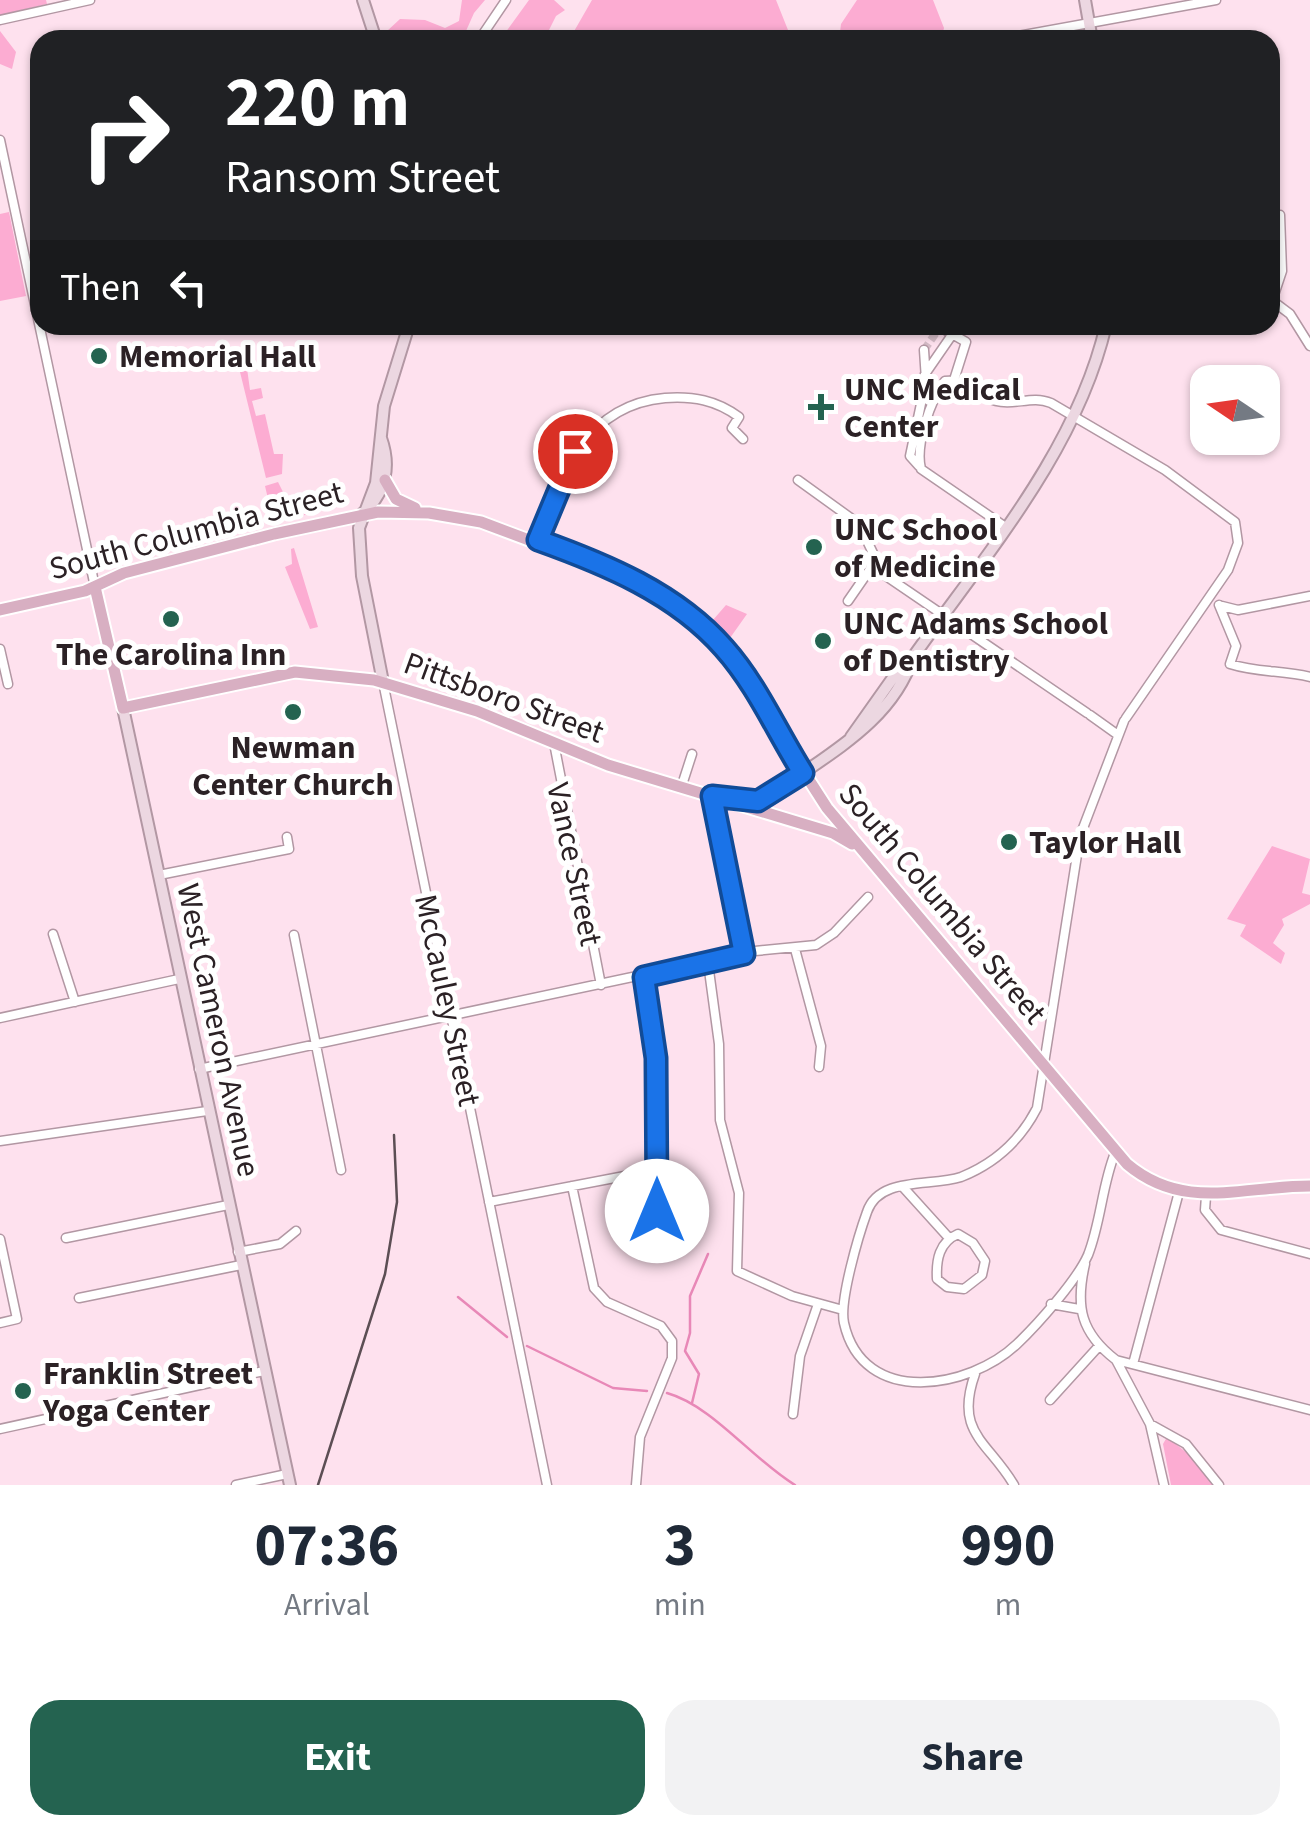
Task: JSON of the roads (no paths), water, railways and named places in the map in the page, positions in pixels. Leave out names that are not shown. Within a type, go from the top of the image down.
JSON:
[{"type":"main road","points":[[385,480],[396,499],[428,513]]},
{"type":"main road","name":"South Columbia Street","points":[[0,610],[95,587],[149,566],[363,514],[428,513],[481,522],[538,540],[630,578],[700,624],[751,684],[803,773],[857,846],[1115,1152],[1138,1173],[1179,1192],[1206,1196],[1310,1186]]},
{"type":"main road","name":"West Cameron Avenue","points":[[95,587],[123,708]]},
{"type":"main road","name":"Pittsboro Street","points":[[123,708],[295,672],[321,671],[383,682],[463,706],[554,744],[682,788],[834,833],[857,846]]},
{"type":"main road","points":[[728,800],[764,800],[803,773]]},
{"type":"street","points":[[0,20],[90,0]]},
{"type":"street","points":[[364,0],[373,30]]},
{"type":"street","points":[[486,30],[506,0]]},
{"type":"street","points":[[1085,0],[1090,30]]},
{"type":"street","points":[[1050,30],[1216,0]]},
{"type":"street","points":[[0,140],[30,281]]},
{"type":"street","points":[[1280,214],[1280,276]]},
{"type":"street","points":[[1280,307],[1290,314],[1310,346]]},
{"type":"street","points":[[41,335],[95,587]]},
{"type":"street","points":[[363,514],[379,496],[385,480],[380,436],[392,375],[406,335]]},
{"type":"street","points":[[952,335],[926,377],[909,443],[910,456],[925,475],[1004,526]]},
{"type":"street","points":[[954,380],[966,346],[957,335]]},
{"type":"street","points":[[803,773],[871,724],[1075,418],[1103,335]]},
{"type":"street","points":[[924,350],[926,377],[937,391]]},
{"type":"street","points":[[920,466],[937,391],[944,381],[954,380],[995,400],[1042,399],[1222,509],[1237,532],[1235,556],[1125,720],[1080,836],[1037,1108],[1024,1133],[1002,1154],[960,1177],[902,1186],[879,1195],[867,1210],[843,1310],[857,1349],[894,1379],[921,1383],[975,1374],[1013,1348],[1087,1257]]},
{"type":"street","points":[[538,540],[575,451],[618,410],[658,399],[707,400],[739,417],[732,428],[743,439]]},
{"type":"street","name":"McCauley Street","points":[[380,436],[376,483],[363,514],[360,560],[547,1485]]},
{"type":"street","points":[[798,480],[858,524],[883,574],[1118,735]]},
{"type":"street","points":[[848,601],[876,560]]},
{"type":"street","points":[[1209,599],[1238,610],[1310,596]]},
{"type":"street","points":[[1219,604],[1236,646],[1230,664],[1259,673],[1288,672],[1310,677]]},
{"type":"street","points":[[0,649],[8,684]]},
{"type":"street","name":"West Cameron Avenue","points":[[123,708],[288,1479]]},
{"type":"street","name":"Vance Street","points":[[554,744],[600,985]]},
{"type":"street","points":[[682,788],[692,754]]},
{"type":"street","points":[[712,796],[744,954]]},
{"type":"street","points":[[159,875],[289,850],[287,837]]},
{"type":"street","points":[[199,1069],[744,954],[796,948],[830,937],[868,896]]},
{"type":"street","points":[[53,934],[75,1002]]},
{"type":"street","points":[[294,936],[341,1170]]},
{"type":"street","points":[[796,948],[821,1046],[819,1067]]},
{"type":"street","points":[[708,963],[719,1044],[722,1134],[739,1193],[737,1271],[818,1304],[843,1310]]},
{"type":"street","points":[[644,977],[656,1058],[657,1211]]},
{"type":"street","points":[[0,1018],[178,979]]},
{"type":"street","points":[[0,1142],[207,1110]]},
{"type":"street","points":[[1115,1152],[1087,1257],[1079,1309],[1098,1346],[1116,1360],[1150,1424],[1164,1485]]},
{"type":"street","points":[[489,1202],[630,1175]]},
{"type":"street","points":[[572,1186],[594,1288],[607,1302],[661,1326],[672,1340],[672,1358],[640,1437],[636,1485]]},
{"type":"street","points":[[902,1186],[949,1238]]},
{"type":"street","points":[[1134,1364],[1179,1192]]},
{"type":"street","points":[[1206,1196],[1206,1210],[1221,1230],[1310,1254]]},
{"type":"street","points":[[66,1238],[228,1205]]},
{"type":"street","points":[[238,1252],[280,1244],[296,1230]]},
{"type":"street","points":[[958,1234],[974,1244],[985,1261],[982,1275],[964,1289],[947,1287],[937,1279],[936,1262],[949,1238],[958,1234]]},
{"type":"street","points":[[0,1240],[17,1319],[0,1322]]},
{"type":"street","points":[[79,1298],[241,1265]]},
{"type":"street","points":[[794,1414],[800,1356],[818,1304]]},
{"type":"street","points":[[1051,1304],[1079,1309]]},
{"type":"street","points":[[1050,1400],[1098,1346]]},
{"type":"street","points":[[1116,1360],[1310,1410]]},
{"type":"street","points":[[0,1429],[264,1370]]},
{"type":"street","points":[[975,1374],[967,1402],[971,1427],[1014,1485]]},
{"type":"street","points":[[1150,1424],[1186,1444],[1218,1485]]},
{"type":"street","points":[[236,1485],[288,1479]]},
{"type":"waterway","points":[[692,1403],[699,1374],[685,1351],[690,1333],[690,1296],[708,1254]]},
{"type":"waterway","points":[[458,1297],[507,1337]]},
{"type":"waterway","points":[[527,1346],[613,1388],[647,1391]]},
{"type":"waterway","points":[[667,1393],[717,1421],[795,1485]]},
{"type":"tunnel","points":[[924,350],[934,335]]},
{"type":"railway","points":[[318,1485],[385,1274],[397,1202],[394,1135]]},
{"type":"place","name":"Memorial Hall","points":[[99,356]]},
{"type":"place","name":"UNC Medical Center","points":[[821,407]]},
{"type":"place","name":"UNC School of Medicine","points":[[814,547]]},
{"type":"place","name":"The Carolina Inn","points":[[171,619]]},
{"type":"place","name":"UNC Adams School of Dentistry","points":[[823,641]]},
{"type":"place","name":"Newman Center Church","points":[[293,712]]},
{"type":"place","name":"Taylor Hall","points":[[1009,842]]},
{"type":"place","name":"Franklin Street Yoga Center","points":[[23,1391]]}]
